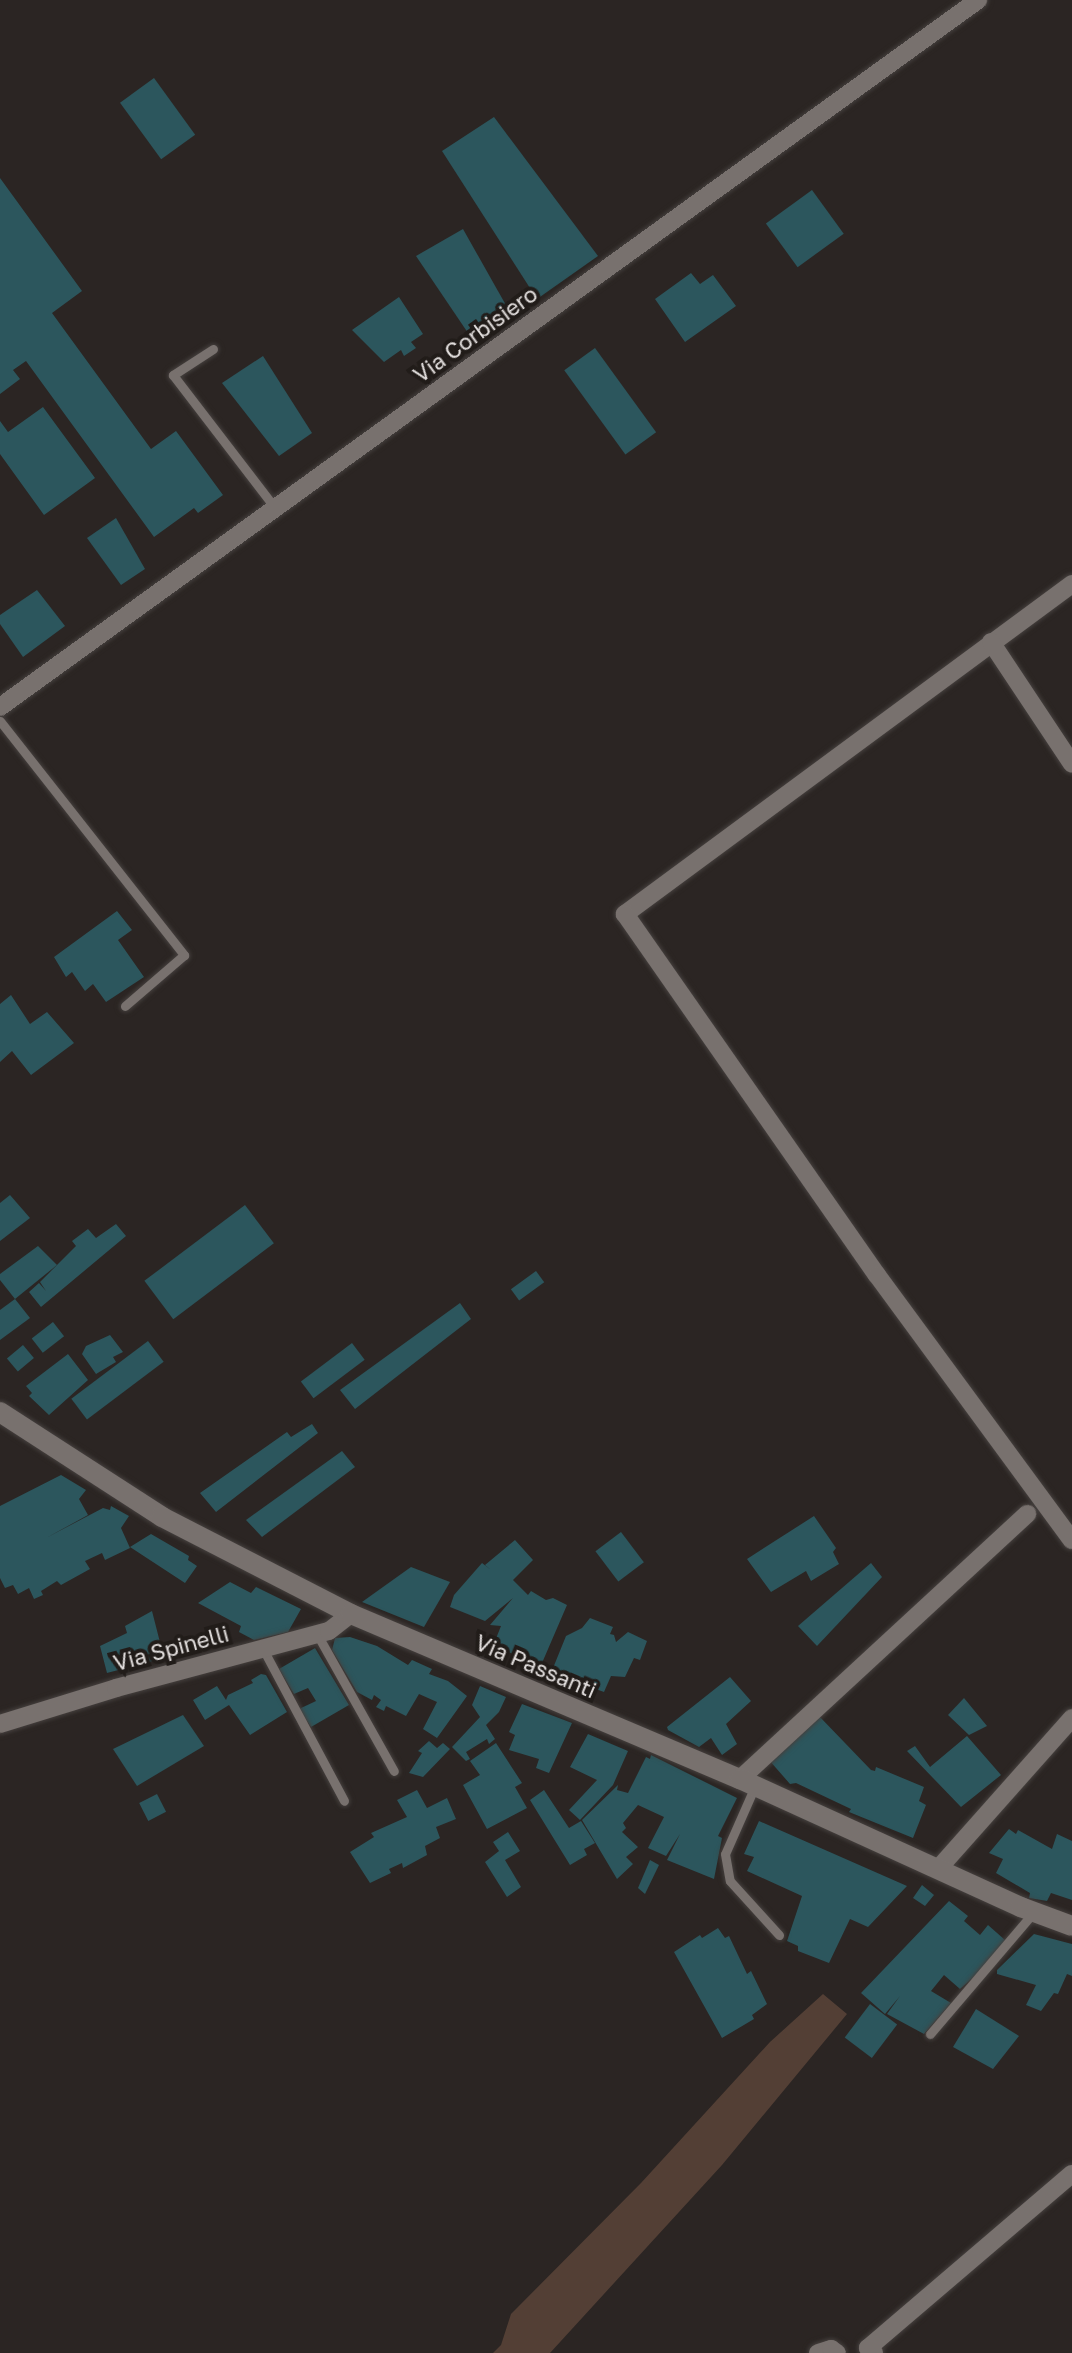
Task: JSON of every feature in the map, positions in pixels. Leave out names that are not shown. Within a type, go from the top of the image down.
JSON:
[{"type":"street","name":"Via Corbisiero","points":[[0,707],[978,0]]},
{"type":"street","points":[[1072,584],[625,914],[877,1275],[1072,1540]]},
{"type":"street","points":[[991,642],[1072,764]]},
{"type":"street","name":"Via Passanti","points":[[0,1412],[162,1517],[351,1614],[748,1782],[1034,1912],[1072,1926]]},
{"type":"street","points":[[748,1782],[1027,1514]]},
{"type":"street","name":"Via Spinelli","points":[[0,1724],[116,1688],[317,1634],[342,1625],[351,1614]]},
{"type":"street","points":[[938,1869],[1072,1718]]},
{"type":"street","points":[[868,2351],[1072,2174]]},
{"type":"street","points":[[818,2353],[831,2349],[837,2353]]},
{"type":"lane","points":[[213,349],[173,375],[275,508]]},
{"type":"lane","points":[[0,721],[184,955],[125,1006]]},
{"type":"lane","points":[[317,1634],[394,1771]]},
{"type":"lane","points":[[263,1649],[344,1801]]},
{"type":"lane","points":[[748,1782],[725,1854],[730,1881],[779,1935]]},
{"type":"lane","points":[[930,2034],[1034,1912]]},
{"type":"shaded area","points":[[823,1994],[847,2014],[722,2165],[550,2353],[493,2353],[501,2345],[511,2314],[641,2183],[770,2042]]},
{"type":"building","points":[[154,78],[195,135],[161,159],[120,103]]},
{"type":"building","points":[[494,117],[598,256],[537,299],[442,151]]},
{"type":"building","points":[[0,178],[82,291],[52,313],[151,449],[176,431],[223,495],[198,513],[194,508],[154,537],[26,361],[13,370],[20,379],[0,394]]},
{"type":"building","points":[[812,190],[844,234],[798,267],[766,224]]},
{"type":"building","points":[[463,229],[507,307],[468,333],[416,256]]},
{"type":"building","points":[[691,273],[700,284],[713,275],[736,306],[685,342],[655,299]]},
{"type":"building","points":[[399,297],[423,334],[411,342],[416,348],[404,356],[401,350],[384,362],[352,330]]},
{"type":"building","points":[[595,348],[656,432],[625,454],[564,370]]},
{"type":"building","points":[[263,356],[312,433],[279,456],[222,383]]},
{"type":"building","points":[[43,407],[95,478],[44,515],[0,454],[0,421],[8,432]]},
{"type":"building","points":[[116,518],[145,569],[121,585],[87,538]]},
{"type":"building","points":[[37,590],[65,626],[23,657],[0,624],[0,615]]},
{"type":"building","points":[[117,911],[132,930],[118,940],[144,977],[106,1002],[93,984],[85,991],[72,972],[66,977],[54,957]]},
{"type":"building","points":[[11,995],[30,1024],[47,1012],[74,1043],[31,1075],[12,1051],[0,1062],[0,1004]]},
{"type":"building","points":[[10,1195],[30,1218],[0,1241],[0,1203]]},
{"type":"building","points":[[245,1205],[274,1243],[173,1319],[144,1281]]},
{"type":"building","points":[[116,1224],[126,1236],[41,1307],[29,1292],[39,1283],[46,1291],[40,1282],[76,1246],[72,1241],[88,1229],[96,1238]]},
{"type":"building","points":[[38,1246],[57,1265],[15,1299],[0,1280],[0,1274]]},
{"type":"building","points":[[536,1271],[544,1282],[519,1301],[511,1289]]},
{"type":"building","points":[[15,1299],[30,1318],[0,1340],[0,1310]]},
{"type":"building","points":[[460,1303],[471,1319],[355,1409],[340,1390]]},
{"type":"building","points":[[53,1322],[64,1336],[43,1353],[32,1339]]},
{"type":"building","points":[[110,1335],[123,1352],[113,1357],[116,1362],[96,1374],[82,1354],[86,1346]]},
{"type":"building","points":[[148,1341],[164,1362],[87,1420],[71,1399]]},
{"type":"building","points":[[352,1343],[365,1360],[314,1398],[301,1382]]},
{"type":"building","points":[[23,1345],[34,1358],[18,1372],[7,1358]]},
{"type":"building","points":[[68,1354],[88,1380],[49,1415],[29,1396],[32,1393],[26,1386]]},
{"type":"building","points":[[312,1424],[318,1433],[216,1512],[200,1493],[287,1432],[291,1437]]},
{"type":"building","points":[[342,1451],[355,1467],[262,1537],[246,1520]]},
{"type":"building","points":[[61,1475],[86,1490],[79,1499],[88,1515],[46,1538],[103,1508],[110,1510],[111,1506],[129,1516],[121,1528],[130,1548],[105,1560],[102,1553],[85,1561],[90,1569],[61,1585],[57,1581],[34,1599],[29,1588],[18,1594],[13,1585],[5,1588],[0,1578],[0,1506]]},
{"type":"building","points":[[814,1516],[836,1548],[833,1552],[839,1564],[811,1581],[806,1571],[771,1592],[747,1559]]},
{"type":"building","points":[[621,1532],[644,1562],[618,1582],[595,1551]]},
{"type":"building","points":[[151,1534],[189,1556],[188,1560],[197,1566],[185,1583],[130,1547]]},
{"type":"building","points":[[515,1540],[533,1560],[513,1580],[528,1595],[531,1591],[546,1600],[553,1598],[567,1605],[539,1670],[520,1661],[521,1657],[493,1646],[501,1626],[490,1625],[513,1598],[485,1621],[450,1607],[454,1595],[482,1563],[491,1570],[485,1565]]},
{"type":"building","points":[[871,1563],[882,1577],[817,1646],[798,1626]]},
{"type":"building","points":[[411,1567],[450,1582],[424,1627],[362,1602]]},
{"type":"building","points":[[230,1582],[251,1593],[256,1587],[301,1609],[288,1632],[254,1640],[239,1632],[241,1626],[198,1603]]},
{"type":"building","points":[[152,1611],[164,1658],[107,1673],[100,1646],[127,1633],[125,1626]]},
{"type":"building","points":[[590,1618],[613,1627],[610,1634],[614,1635],[616,1642],[628,1632],[647,1641],[640,1660],[634,1658],[625,1677],[611,1676],[604,1692],[551,1673],[566,1636],[582,1628]]},
{"type":"building","points":[[350,1637],[377,1646],[408,1665],[412,1660],[432,1669],[429,1674],[448,1681],[467,1696],[437,1738],[423,1729],[437,1702],[419,1694],[406,1716],[386,1706],[384,1711],[376,1707],[381,1700],[374,1695],[372,1700],[357,1692],[332,1650],[335,1638]]},
{"type":"building","points":[[315,1648],[349,1705],[311,1727],[299,1709],[316,1701],[308,1688],[294,1694],[279,1669]]},
{"type":"building","points":[[261,1674],[266,1675],[287,1712],[250,1735],[229,1705],[205,1720],[193,1700],[217,1686],[226,1700],[228,1695],[253,1683],[251,1680]]},
{"type":"building","points":[[730,1677],[751,1701],[726,1724],[737,1744],[722,1755],[711,1738],[699,1747],[668,1730],[667,1727]]},
{"type":"building","points":[[480,1686],[506,1697],[499,1712],[486,1725],[495,1739],[489,1744],[487,1739],[466,1752],[470,1759],[466,1761],[452,1747],[480,1717],[472,1705]]},
{"type":"building","points":[[964,1698],[987,1726],[969,1735],[948,1715]]},
{"type":"building","points":[[522,1704],[572,1723],[549,1773],[536,1768],[539,1759],[509,1750],[515,1735],[509,1732]]},
{"type":"building","points":[[183,1715],[204,1746],[137,1786],[113,1749]]},
{"type":"building","points":[[819,1716],[871,1770],[875,1771],[876,1767],[924,1787],[919,1801],[926,1805],[913,1838],[849,1812],[851,1809],[796,1783],[790,1784],[769,1760]]},
{"type":"building","points":[[588,1734],[628,1751],[613,1785],[580,1820],[569,1810],[597,1780],[570,1767]]},
{"type":"building","points":[[967,1736],[1001,1775],[961,1807],[907,1751],[915,1746],[930,1767]]},
{"type":"building","points":[[429,1741],[437,1748],[443,1743],[450,1749],[423,1777],[409,1773],[422,1753],[418,1751]]},
{"type":"building","points":[[496,1743],[522,1783],[515,1787],[527,1808],[487,1829],[463,1785],[480,1775],[470,1761]]},
{"type":"building","points":[[651,1755],[737,1798],[718,1836],[722,1838],[714,1879],[667,1860],[680,1834],[666,1856],[648,1848],[664,1817],[638,1805],[623,1823],[626,1828],[622,1832],[638,1847],[626,1857],[633,1864],[617,1879],[582,1820],[618,1785],[617,1790],[628,1793],[646,1757],[650,1759]]},
{"type":"building","points":[[417,1790],[427,1808],[447,1798],[456,1819],[436,1827],[440,1838],[425,1846],[427,1855],[403,1868],[402,1863],[389,1869],[391,1873],[370,1883],[350,1852],[374,1837],[371,1833],[407,1817],[397,1800]]},
{"type":"building","points":[[544,1790],[569,1828],[581,1821],[595,1843],[584,1849],[587,1855],[570,1865],[530,1800]]},
{"type":"building","points":[[157,1794],[166,1812],[148,1821],[139,1803]]},
{"type":"building","points":[[759,1821],[907,1886],[868,1927],[850,1919],[829,1963],[798,1951],[798,1946],[787,1941],[802,1896],[747,1871],[754,1857],[744,1854]]},
{"type":"building","points":[[1009,1829],[1016,1834],[1018,1830],[1052,1849],[1057,1834],[1072,1841],[1072,1900],[1051,1893],[1047,1901],[1029,1898],[1030,1893],[996,1873],[1003,1859],[989,1853]]},
{"type":"building","points":[[508,1832],[520,1851],[505,1860],[521,1887],[507,1897],[485,1862],[499,1851],[493,1842]]},
{"type":"building","points":[[650,1860],[659,1865],[645,1894],[638,1888]]},
{"type":"building","points":[[922,1885],[934,1895],[925,1906],[913,1898]]},
{"type":"building","points":[[949,1901],[968,1916],[964,1921],[980,1935],[988,1925],[1005,1940],[985,1967],[960,1989],[944,1975],[931,1991],[951,2003],[924,2034],[887,2014],[900,1996],[885,2014],[861,1993]]},
{"type":"building","points":[[718,1928],[725,1938],[729,1936],[747,1974],[751,1971],[767,2004],[752,2015],[754,2019],[722,2038],[674,1952],[700,1935],[702,1938]]},
{"type":"building","points":[[1034,1934],[1072,1944],[1072,1976],[1067,1974],[1058,1994],[1054,1993],[1041,2011],[1026,2005],[1036,1985],[997,1974],[997,1970]]},
{"type":"building","points":[[870,2004],[897,2024],[872,2058],[845,2038]]},
{"type":"building","points":[[976,2009],[1019,2036],[993,2069],[953,2047]]}]
